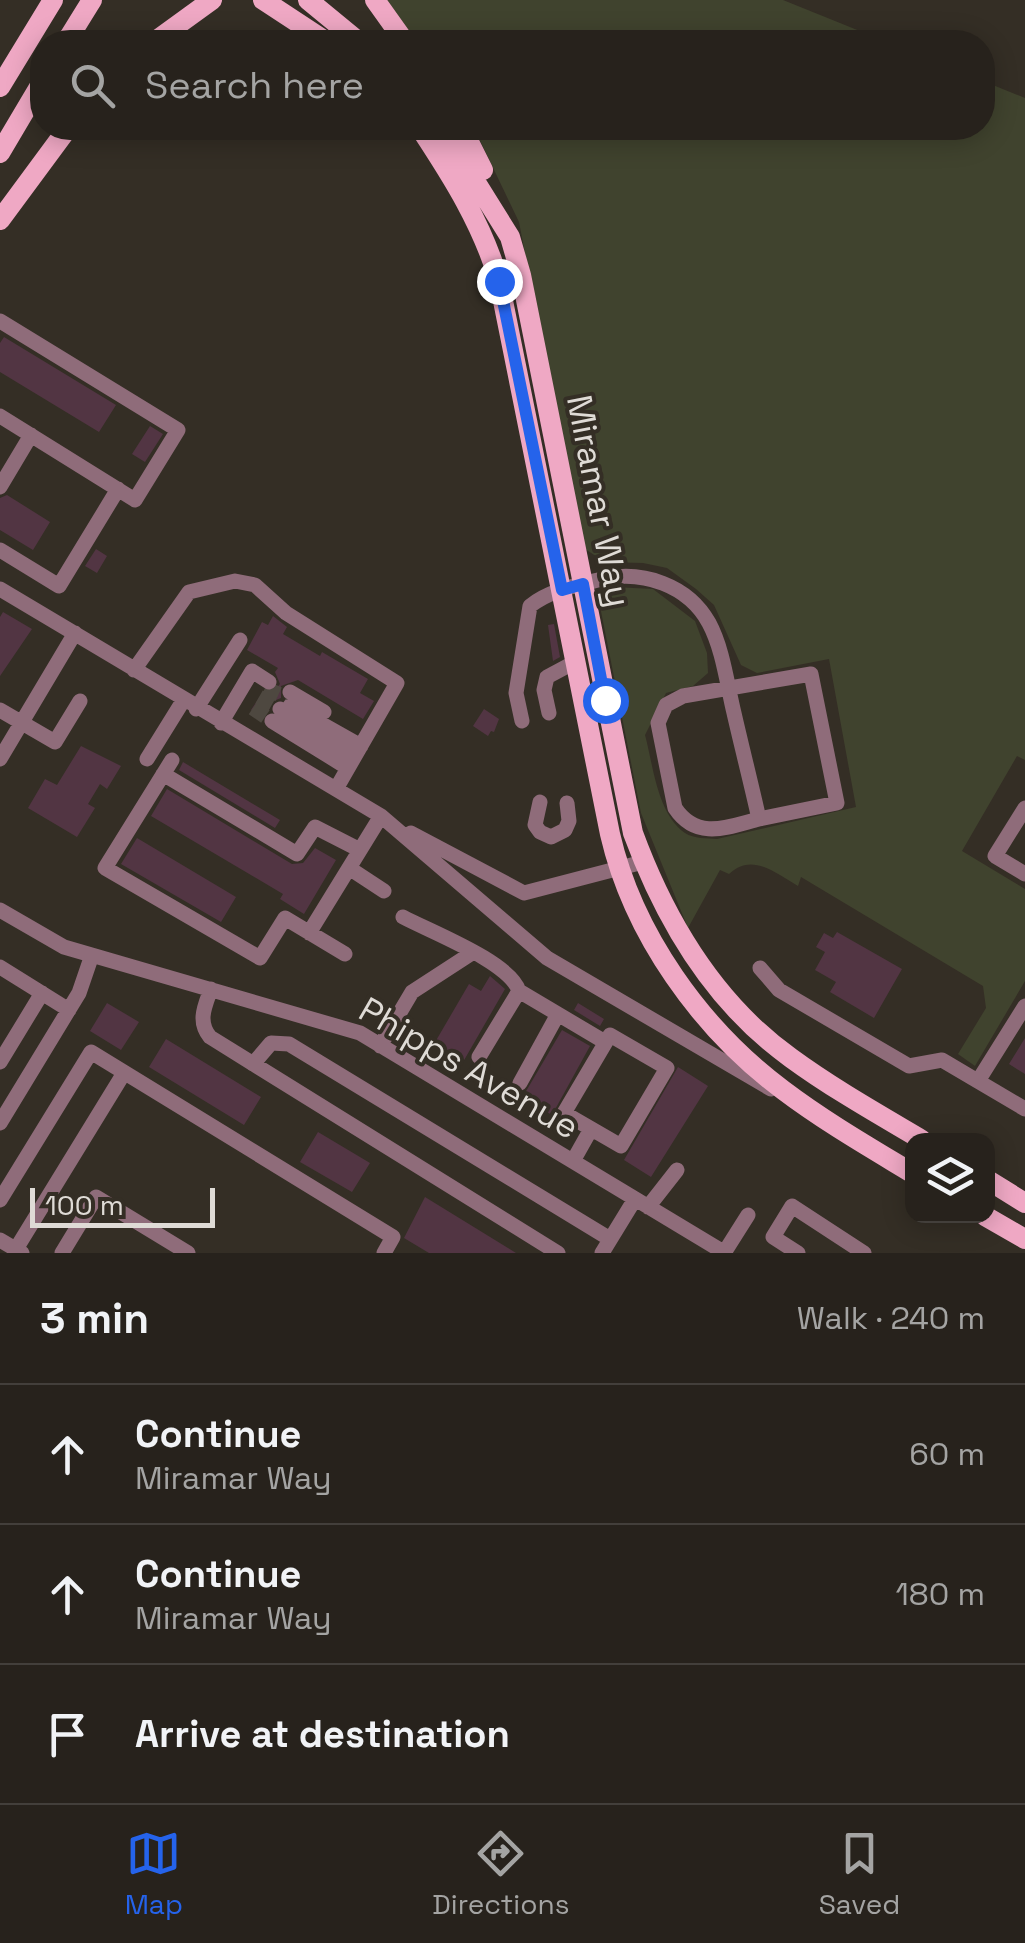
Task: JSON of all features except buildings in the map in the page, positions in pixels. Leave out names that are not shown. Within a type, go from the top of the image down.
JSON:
[{"type":"main road","points":[[35,30],[53,0]]},
{"type":"main road","points":[[73,30],[92,0]]},
{"type":"main road","points":[[262,0],[308,30]]},
{"type":"main road","points":[[308,0],[345,30]]},
{"type":"main road","points":[[375,0],[397,30]]},
{"type":"main road","points":[[171,30],[213,1]]},
{"type":"main road","points":[[0,87],[30,38]]},
{"type":"main road","points":[[0,153],[30,102]]},
{"type":"main road","points":[[0,220],[59,140]]},
{"type":"main road","name":"Miramar Way","points":[[428,140],[483,231],[499,281],[618,867],[640,918],[686,993],[760,1072],[852,1137],[905,1168]]},
{"type":"main road","name":"Miramar Way","points":[[450,140],[510,236],[521,275],[632,834],[643,862],[692,955],[749,1022],[789,1057],[911,1133]]},
{"type":"main road","points":[[468,140],[510,236]]},
{"type":"main road","points":[[995,1184],[1025,1203]]},
{"type":"main road","points":[[995,1221],[1025,1239]]},
{"type":"street","points":[[0,321],[178,430],[135,500],[0,416]]},
{"type":"street","points":[[0,486],[31,435]]},
{"type":"street","points":[[42,614],[118,489]]},
{"type":"street","points":[[0,550],[59,586]]},
{"type":"street","points":[[575,662],[547,677],[544,690],[548,708],[521,715],[516,693],[527,613],[537,601],[583,584],[640,576],[667,584],[692,601],[709,624],[759,818]]},
{"type":"street","points":[[134,670],[189,592],[235,581],[255,585],[286,613],[396,683],[336,789]]},
{"type":"street","name":"Miramar Way","points":[[0,589],[381,816],[547,958],[852,1137]]},
{"type":"street","points":[[0,759],[74,634]]},
{"type":"street","points":[[147,759],[218,674],[240,640]]},
{"type":"street","points":[[218,674],[241,689],[261,695],[241,689]]},
{"type":"street","points":[[811,674],[837,803],[710,830],[690,824],[675,808],[658,723],[660,714],[674,699],[728,688],[811,674]]},
{"type":"street","points":[[221,723],[241,689]]},
{"type":"street","points":[[0,710],[55,742],[80,701]]},
{"type":"street","points":[[358,752],[281,706],[358,752]]},
{"type":"street","points":[[345,954],[285,918],[260,958],[105,868],[168,767],[298,854],[315,828],[360,850]]},
{"type":"street","points":[[540,802],[535,825],[551,837],[566,830],[567,803]]},
{"type":"street","points":[[1025,808],[995,856],[1025,874]]},
{"type":"street","points":[[309,933],[381,816],[524,893],[643,862]]},
{"type":"street","points":[[349,868],[384,891]]},
{"type":"street","name":"Phipps Avenue","points":[[0,910],[64,947],[360,1033],[725,1253]]},
{"type":"street","points":[[403,916],[515,979],[519,992],[606,1042]]},
{"type":"street","points":[[380,1046],[412,992],[472,953]]},
{"type":"street","points":[[0,1123],[79,994],[92,955]]},
{"type":"street","points":[[0,967],[69,1010]]},
{"type":"street","points":[[760,968],[779,990],[909,1066],[942,1060],[1025,1109]]},
{"type":"street","points":[[211,989],[202,1016],[205,1031],[558,1253]]},
{"type":"street","points":[[479,1057],[519,992]]},
{"type":"street","points":[[0,1062],[42,993]]},
{"type":"street","points":[[978,1081],[1025,1006]]},
{"type":"street","points":[[520,1083],[558,1014]]},
{"type":"street","points":[[610,1035],[666,1068],[621,1146],[592,1129],[564,1113],[610,1035]]},
{"type":"street","points":[[253,1064],[271,1043],[289,1044],[606,1246],[642,1203],[678,1170]]},
{"type":"street","points":[[0,1200],[91,1052],[393,1238],[384,1253]]},
{"type":"street","points":[[8,1246],[124,1072]]},
{"type":"street","points":[[573,1161],[592,1129]]},
{"type":"street","points":[[62,1253],[96,1197],[188,1253]]},
{"type":"street","points":[[798,1253],[772,1237],[792,1206],[865,1253]]},
{"type":"street","points":[[725,1253],[748,1215]]},
{"type":"green space","points":[[383,0],[783,0],[857,30],[404,30]]},
{"type":"green space","points":[[995,86],[1025,98],[1025,760],[1017,756],[962,851],[1025,889],[1025,981],[975,1066],[958,1054],[986,1008],[983,986],[801,877],[798,886],[755,865],[729,874],[720,870],[688,928],[641,813],[597,591],[614,587],[653,589],[695,621],[707,653],[708,673],[693,686],[666,693],[645,735],[668,814],[692,836],[717,839],[856,807],[829,659],[757,673],[741,665],[714,605],[667,568],[605,562],[582,547],[519,222],[480,140],[995,140]]},
{"type":"tunnel","points":[[265,688],[287,698]]},
{"type":"tunnel","points":[[259,697],[280,709]]},
{"type":"tunnel","points":[[253,708],[272,721]]},
{"type":"route","points":[[499,281],[562,590],[583,584],[605,700]]}]
